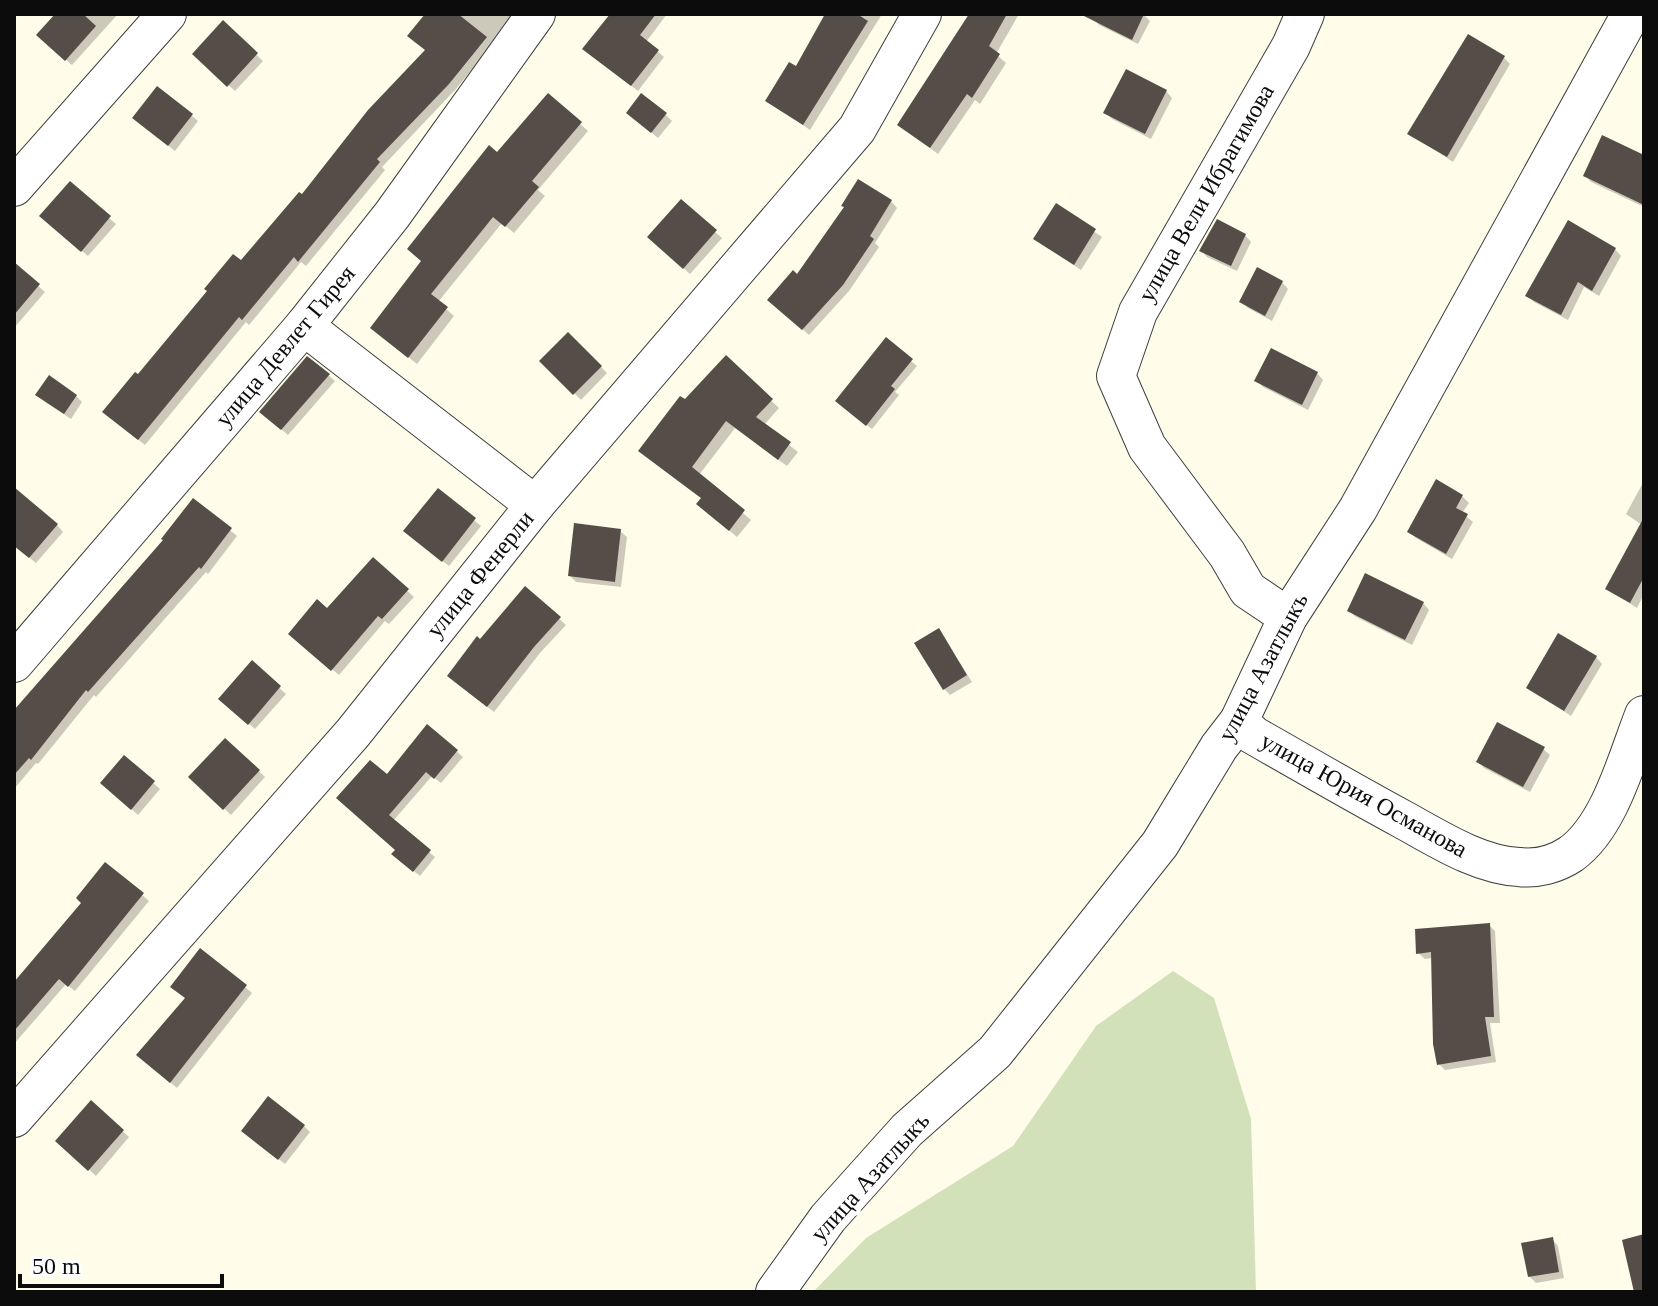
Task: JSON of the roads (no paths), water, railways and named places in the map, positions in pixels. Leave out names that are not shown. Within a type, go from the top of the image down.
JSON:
[{"type":"street","points":[[14,187],[167,14]]},
{"type":"street","name":"улица Девлет Гирея","points":[[14,663],[304,326],[392,215],[536,14]]},
{"type":"street","name":"улица Фенерли","points":[[14,1118],[353,733],[535,505],[857,129],[922,14]]},
{"type":"street","name":"улица Вели Ибрагимова","points":[[1288,617],[1248,590],[1227,554],[1147,447],[1116,376],[1138,312],[1291,46],[1305,14]]},
{"type":"street","name":"улица Азатлыкъ","points":[[775,1292],[828,1218],[907,1130],[995,1052],[1160,844],[1219,747],[1239,721],[1288,617],[1358,509],[1631,14]]},
{"type":"street","points":[[304,326],[535,505]]},
{"type":"street","name":"улица Юрия Османова","points":[[1239,721],[1253,735],[1442,841],[1481,858],[1517,868],[1543,867],[1572,853],[1595,827],[1613,799],[1644,715]]}]
